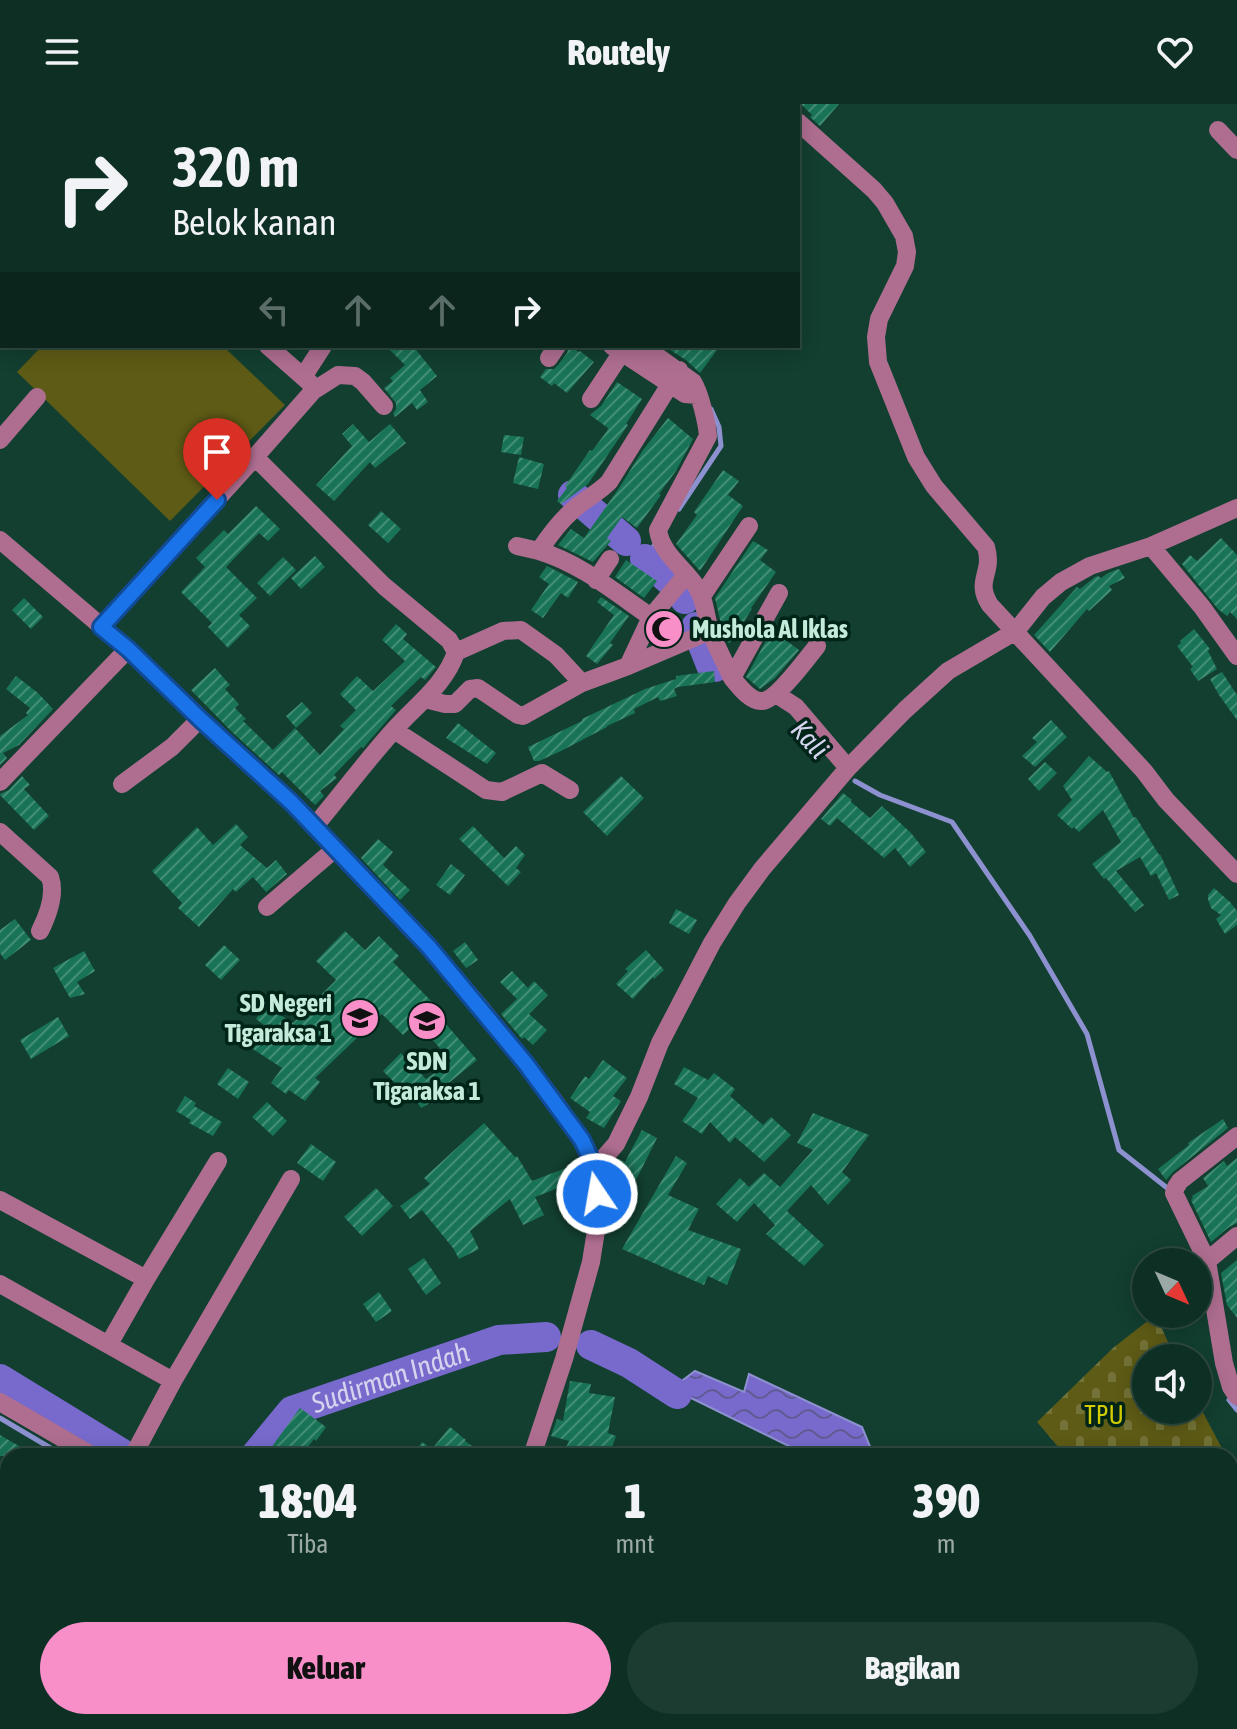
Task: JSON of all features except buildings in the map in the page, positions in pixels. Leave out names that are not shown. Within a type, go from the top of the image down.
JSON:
[{"type":"street","points":[[800,124],[874,190],[904,236],[907,252],[905,266],[877,328],[878,362],[916,457],[934,486],[986,547],[990,559],[983,594],[1067,690],[1144,771],[1166,800],[1237,874]]},
{"type":"street","points":[[1218,130],[1237,150]]},
{"type":"street","points":[[270,348],[308,384]]},
{"type":"street","points":[[101,627],[255,457],[308,384],[322,348]]},
{"type":"street","points":[[591,399],[620,348],[674,377]]},
{"type":"street","points":[[645,348],[674,377],[685,394],[697,395],[707,422],[708,436],[658,530],[658,536],[702,596],[710,631],[732,678],[747,694],[764,702],[776,694],[817,646]]},
{"type":"street","points":[[308,384],[338,375],[355,376],[384,406]]},
{"type":"street","points":[[539,551],[562,520],[609,482],[674,377]]},
{"type":"street","points":[[0,440],[37,397]]},
{"type":"street","points":[[255,457],[384,586],[449,640],[456,652],[452,665],[425,699],[394,730],[314,827]]},
{"type":"street","points":[[595,1168],[616,1144],[660,1043],[712,943],[737,903],[848,768],[948,671],[1016,631],[1043,597],[1073,574],[1234,514]]},
{"type":"street","points":[[702,596],[749,526]]},
{"type":"street","points":[[0,540],[128,649],[292,803],[429,947],[481,1008],[582,1140],[595,1168],[598,1218],[591,1262],[535,1448]]},
{"type":"street","points":[[517,546],[561,560],[651,617]]},
{"type":"street","points":[[1151,546],[1202,607],[1237,656]]},
{"type":"street","points":[[596,580],[610,559]]},
{"type":"street","points":[[628,666],[651,617],[686,575]]},
{"type":"street","points":[[732,678],[779,593]]},
{"type":"street","points":[[1202,607],[1237,636]]},
{"type":"street","points":[[456,652],[503,631],[521,630],[556,655],[582,683]]},
{"type":"street","points":[[425,699],[455,704],[470,689],[478,688],[523,716],[582,683],[710,631]]},
{"type":"street","points":[[0,782],[128,649]]},
{"type":"street","points":[[776,694],[796,707],[848,768]]},
{"type":"street","points":[[122,784],[172,747],[200,719]]},
{"type":"street","points":[[394,730],[486,790],[502,792],[542,773],[570,790]]},
{"type":"street","points":[[0,832],[53,883],[48,914],[40,931]]},
{"type":"street","points":[[267,907],[335,849]]},
{"type":"street","points":[[1201,1248],[1174,1193],[1176,1187],[1237,1136]]},
{"type":"street","points":[[109,1344],[218,1161]]},
{"type":"street","points":[[137,1448],[291,1179]]},
{"type":"street","points":[[0,1200],[146,1279]]},
{"type":"street","points":[[1212,1257],[1237,1236]]},
{"type":"street","points":[[0,1284],[173,1381]]},
{"type":"street","points":[[1212,1290],[1228,1375],[1237,1396]]},
{"type":"street","points":[[1221,1343],[1237,1330]]},
{"type":"street","points":[[0,1402],[79,1448]]},
{"type":"green space","points":[[40,348],[225,348],[285,405],[170,521],[17,372]]},
{"type":"green space","name":"TPU","points":[[1139,1328],[1162,1328],[1169,1344],[1132,1344],[1132,1424],[1209,1424],[1222,1448],[1059,1448],[1037,1422],[1113,1348]]},
{"type":"water","points":[[695,1371],[744,1392],[749,1374],[862,1427],[871,1448],[793,1448],[687,1396],[677,1394],[679,1383]]},
{"type":"waterway","points":[[679,509],[721,446],[719,427],[711,409]]},
{"type":"waterway","name":"Kali","points":[[573,495],[626,541]]},
{"type":"waterway","points":[[645,559],[656,543]]},
{"type":"waterway","name":"Kali","points":[[645,559],[682,591],[685,599]]},
{"type":"waterway","name":"Kali","points":[[696,627],[711,665],[715,667]]},
{"type":"waterway","points":[[855,781],[880,795],[952,822],[1030,936],[1087,1034],[1119,1150],[1171,1191]]},
{"type":"waterway","name":"Sudirman Indah","points":[[262,1448],[292,1411],[499,1340],[546,1337]]},
{"type":"waterway","name":"Sudirman Indah","points":[[591,1345],[629,1363],[677,1394]]},
{"type":"waterway","name":"Sudirman Indah","points":[[0,1379],[113,1448]]},
{"type":"waterway","points":[[1229,1400],[1237,1410]]},
{"type":"waterway","points":[[0,1418],[51,1448]]},
{"type":"place","name":"Mushola Al Iklas","points":[[664,629]]},
{"type":"place","name":"SD Negeri Tigaraksa 1","points":[[360,1018]]},
{"type":"place","name":"SDN Tigaraksa 1","points":[[427,1021]]},
{"type":"route","points":[[217,500],[101,627],[292,803],[429,947],[526,1064],[582,1140],[595,1168],[597,1194]]}]
